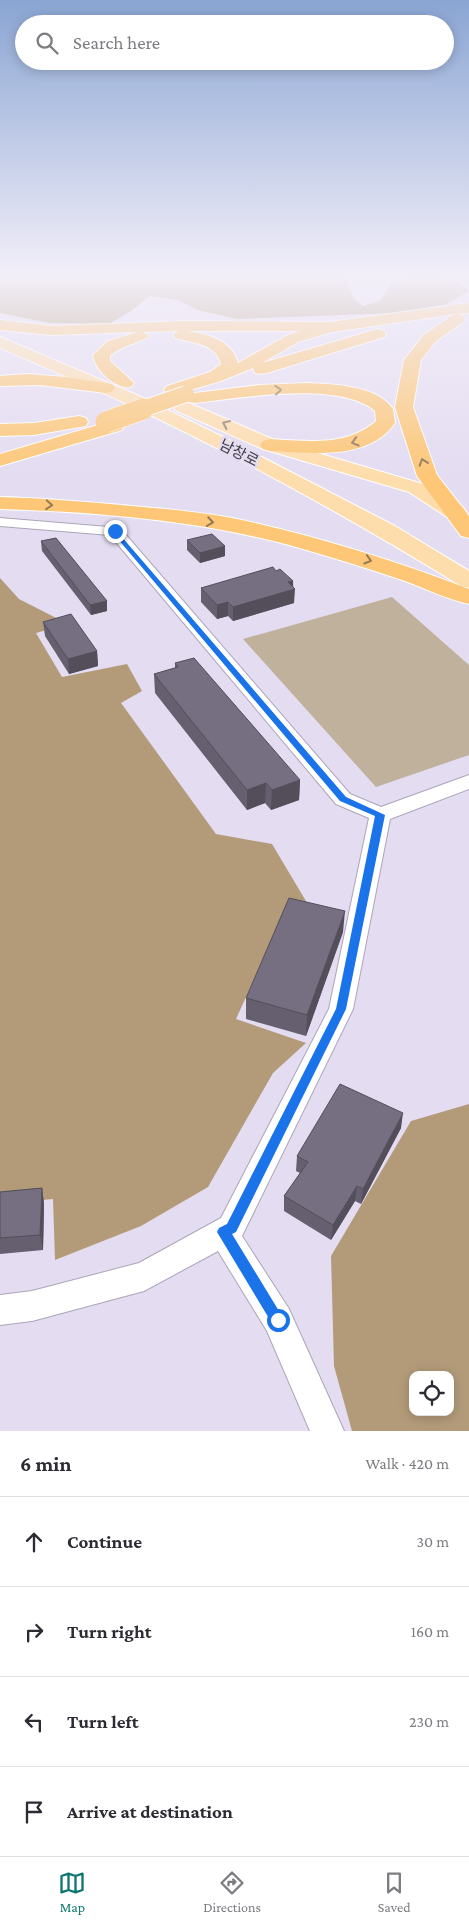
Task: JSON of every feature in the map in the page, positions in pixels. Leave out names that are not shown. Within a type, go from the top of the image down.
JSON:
[{"type":"highway","points":[[115,386],[102,363],[101,355],[107,348],[119,342]]},
{"type":"highway","points":[[208,342],[215,344],[229,358],[230,365],[216,378]]},
{"type":"highway","points":[[184,394],[240,368],[287,342]]},
{"type":"highway","points":[[0,453],[184,394],[368,342]]},
{"type":"highway","points":[[427,342],[413,360],[404,407],[428,476],[469,531]]},
{"type":"highway","points":[[0,381],[27,378],[54,379],[115,386]]},
{"type":"highway","points":[[184,394],[323,390],[348,392],[370,399],[384,409],[386,422],[376,433],[357,443],[326,448],[270,445]]},
{"type":"highway","points":[[0,430],[34,429],[99,421]]},
{"type":"highway","points":[[0,453],[99,421]]},
{"type":"highway","points":[[0,460],[99,421]]},
{"type":"highway","points":[[0,502],[145,513],[236,526],[351,555],[395,569],[469,597]]},
{"type":"main road","name":"남창로","points":[[4,342],[115,386],[387,531],[469,581]]},
{"type":"main road","points":[[115,386],[215,420],[270,445],[416,488],[455,512]]},
{"type":"street","points":[[0,522],[115,531],[343,799],[380,815],[469,782]]},
{"type":"street","points":[[0,1310],[32,1306],[144,1276],[231,1228],[341,1009],[380,815]]},
{"type":"street","points":[[223,1232],[278,1320],[327,1431]]},
{"type":"shaded area","points":[[0,578],[19,599],[68,624],[36,633],[62,677],[127,664],[142,691],[121,703],[216,834],[272,844],[319,923],[285,911],[236,1019],[306,1043],[273,1073],[208,1187],[141,1226],[55,1260],[53,1199],[0,1204]]},
{"type":"shaded area","points":[[392,597],[469,665],[469,755],[376,787],[243,639]]},
{"type":"shaded area","points":[[469,1104],[469,1431],[352,1431],[334,1366],[331,1256],[411,1121]]},
{"type":"building","points":[[212,534],[225,546],[200,553],[187,540]]},
{"type":"building","points":[[56,538],[107,601],[90,605],[41,541]]},
{"type":"building","points":[[273,567],[276,571],[280,569],[293,581],[288,582],[295,589],[233,607],[228,602],[217,605],[201,588]]},
{"type":"building","points":[[71,614],[97,651],[68,659],[43,622]]},
{"type":"building","points":[[194,658],[300,780],[272,790],[266,783],[247,790],[154,674],[178,667],[175,663]]},
{"type":"building","points":[[289,898],[345,911],[307,1015],[246,998]]},
{"type":"building","points":[[340,1084],[403,1113],[363,1189],[357,1186],[333,1225],[284,1196],[308,1162],[297,1156]]},
{"type":"building","points":[[42,1188],[40,1235],[0,1238],[0,1192]]},
{"type":"route","points":[[115,531],[343,799],[380,815],[341,1009],[231,1228],[223,1232],[278,1320]]}]
